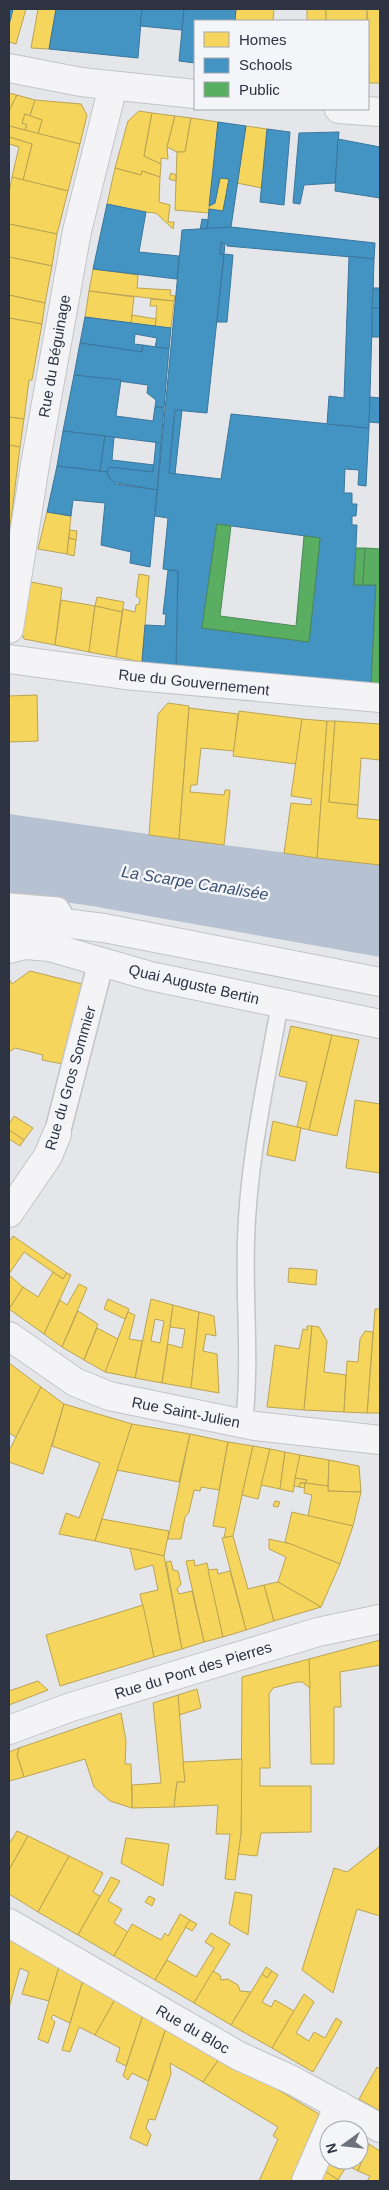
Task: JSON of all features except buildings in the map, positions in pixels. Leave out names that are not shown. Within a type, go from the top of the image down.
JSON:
[{"type":"street","points":[[9,68],[113,86],[194,94]]},
{"type":"street","name":"Rue du Béguinage","points":[[9,629],[30,492],[76,231],[113,86]]},
{"type":"street","points":[[353,110],[380,112]]},
{"type":"street","name":"Rue du Gouvernement","points":[[9,659],[135,676],[380,698]]},
{"type":"street","points":[[9,906],[57,910],[64,923]]},
{"type":"street","points":[[9,929],[30,922],[64,923],[104,928],[380,982]]},
{"type":"street","name":"Quai Auguste Bertin","points":[[9,949],[25,945],[50,947],[150,976],[380,1024]]},
{"type":"street","name":"Rue du Gros Sommier","points":[[9,1213],[48,1156],[57,1134],[101,962]]},
{"type":"street","name":"Rue Saint-Julien","points":[[9,1336],[89,1390],[126,1401],[244,1424],[380,1440]]},
{"type":"street","name":"Rue du Pont des Pierres","points":[[9,1730],[71,1707],[309,1635],[380,1618]]},
{"type":"street","name":"Rue du Bloc","points":[[9,1923],[239,2056],[292,2080],[380,2128]]},
{"type":"street","points":[[306,2181],[340,2106]]},
{"type":"lane","points":[[244,1424],[248,1359],[246,1241],[251,1164],[280,1003]]},
{"type":"water","name":"La Scarpe Canalisée","points":[[9,814],[380,865],[380,957],[92,906],[23,896],[9,896]]}]
